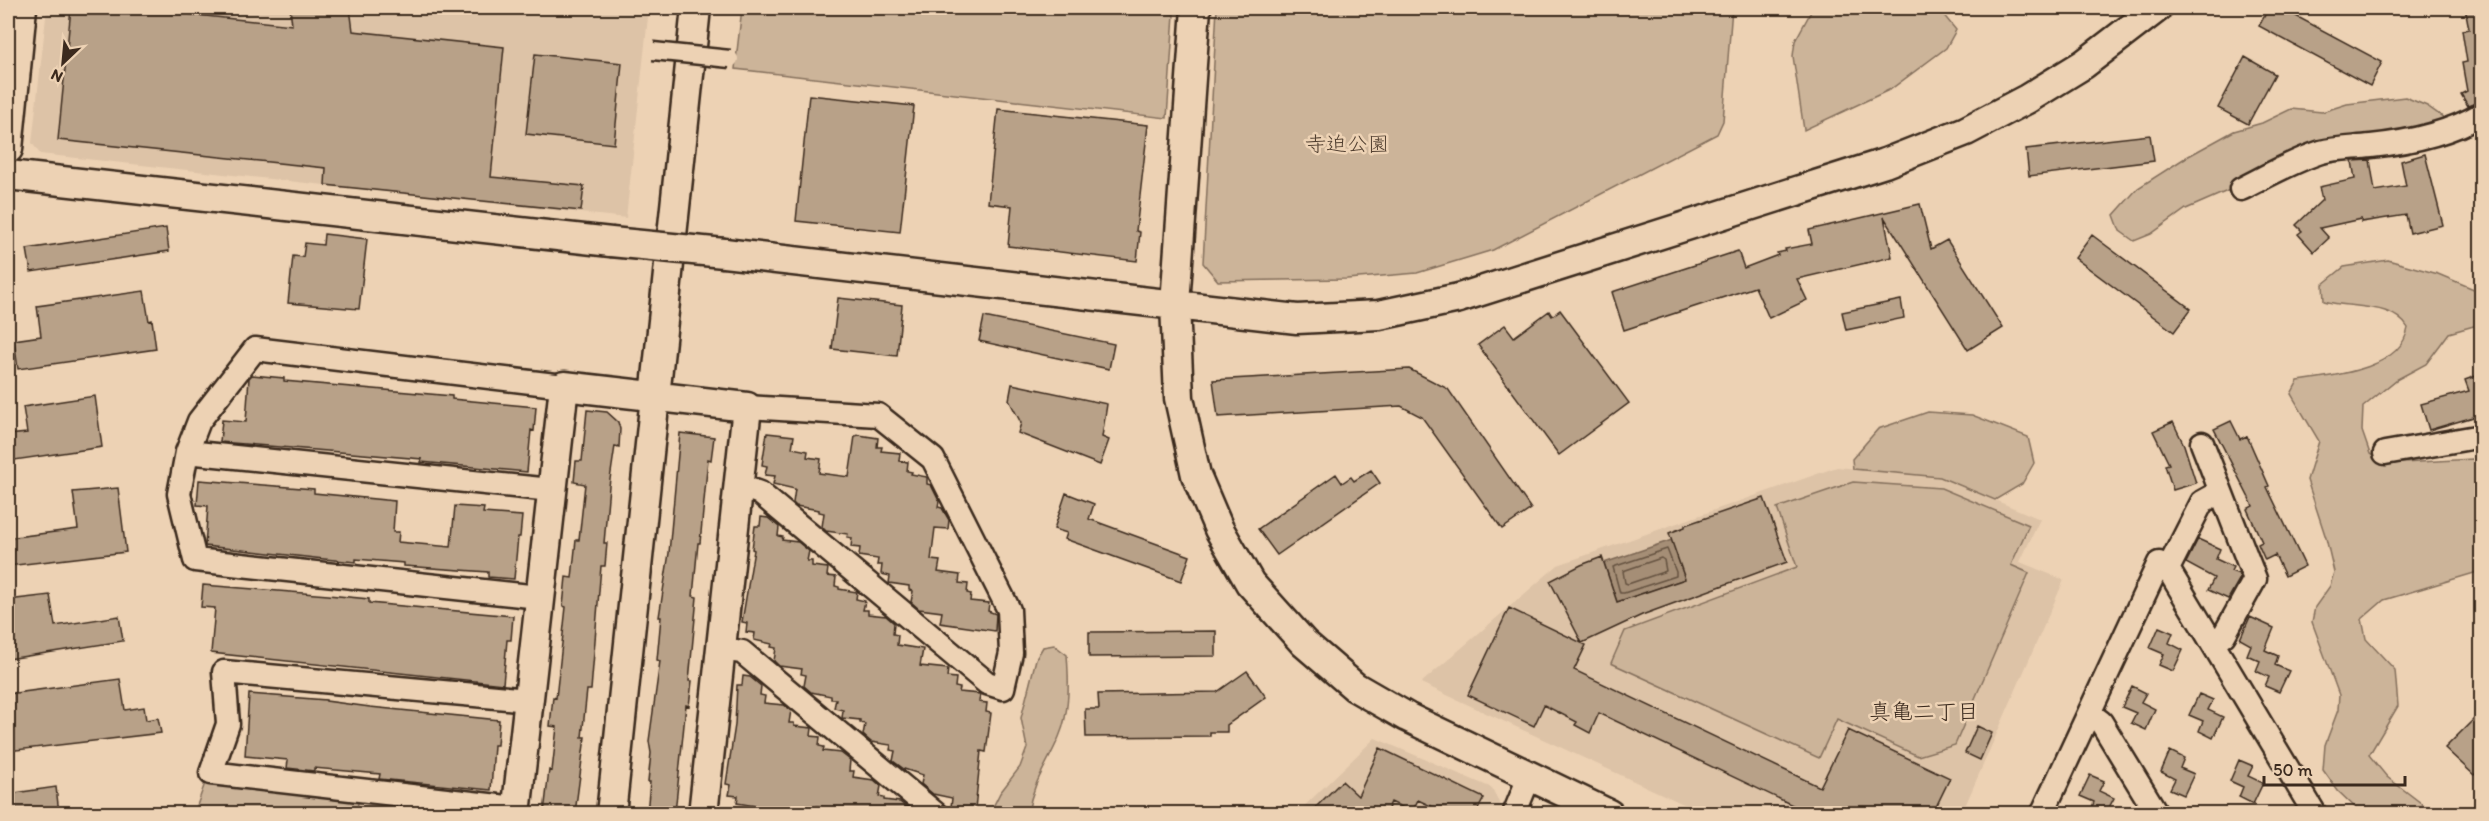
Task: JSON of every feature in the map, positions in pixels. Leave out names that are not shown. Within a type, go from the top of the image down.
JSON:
[{"type":"street","points":[[8,149],[22,8]]},
{"type":"street","points":[[611,813],[696,8]]},
{"type":"street","points":[[1196,8],[1174,304],[1179,398],[1196,475],[1219,529],[1250,583],[1304,643],[1355,687],[1407,717],[1609,813]]},
{"type":"street","points":[[8,175],[1297,318],[1379,315],[1459,298],[1885,163],[1966,131],[2027,99],[2084,64],[2157,8]]},
{"type":"street","points":[[653,51],[730,59]]},
{"type":"street","points":[[2241,189],[2288,165],[2323,152],[2384,145],[2436,135],[2464,124],[2481,114]]},
{"type":"street","points":[[539,597],[195,560],[179,494],[187,452],[199,421],[255,349],[654,397],[878,415],[933,459],[1009,610],[1011,653],[1003,688],[987,684],[760,493],[738,485]]},
{"type":"street","points":[[529,700],[224,672],[228,724],[211,773],[516,811],[529,700],[550,490],[564,386]]},
{"type":"street","points":[[707,813],[721,649],[747,406]]},
{"type":"street","points":[[2385,453],[2481,436]]},
{"type":"street","points":[[2202,443],[2255,579],[2224,635],[2213,643]]},
{"type":"street","points":[[187,452],[550,490]]},
{"type":"street","points":[[2168,569],[2202,502],[2220,492]]},
{"type":"street","points":[[2042,813],[2159,563],[2168,569],[2315,813]]},
{"type":"street","points":[[721,649],[742,652],[936,813]]},
{"type":"street","points":[[2090,713],[2101,722],[2157,813]]},
{"type":"street","points":[[1514,813],[1530,776]]},
{"type":"shaded area","points":[[47,8],[649,8],[626,218],[40,154],[32,143]]},
{"type":"shaded area","points":[[1837,467],[1940,477],[2040,519],[2020,562],[2064,580],[1962,813],[1703,813],[1421,683],[1558,565]]},
{"type":"shaded area","points":[[1375,738],[1492,788],[1502,809],[1500,814],[1296,814]]},
{"type":"green space","points":[[742,8],[1110,8],[1174,14],[1167,118],[735,69]]},
{"type":"green space","name":"寺迫公園","points":[[1217,8],[1732,8],[1723,121],[1717,134],[1493,250],[1417,273],[1347,279],[1218,281],[1203,263]]},
{"type":"green space","points":[[1813,8],[1938,8],[1956,30],[1946,48],[1891,89],[1804,130],[1793,56],[1795,41]]},
{"type":"green space","points":[[2405,97],[2427,106],[2444,118],[2438,125],[2232,189],[2186,209],[2151,234],[2134,241],[2120,231],[2114,215],[2138,188],[2185,158],[2234,131],[2262,123],[2291,109],[2322,112],[2347,104]]},
{"type":"green space","points":[[2388,260],[2438,274],[2481,292],[2481,324],[2449,333],[2426,364],[2396,380],[2363,407],[2362,431],[2370,454],[2385,464],[2473,459],[2481,461],[2481,571],[2384,600],[2362,619],[2366,639],[2395,670],[2398,706],[2369,755],[2387,777],[2434,813],[2361,813],[2338,791],[2323,770],[2325,745],[2338,710],[2339,695],[2312,622],[2315,607],[2330,586],[2334,572],[2326,538],[2307,480],[2319,441],[2291,394],[2298,381],[2329,377],[2363,368],[2393,353],[2403,342],[2408,328],[2392,314],[2382,310],[2324,301],[2323,284],[2344,267]]},
{"type":"green space","points":[[1928,412],[1972,415],[2028,437],[2034,463],[2022,484],[1995,500],[1940,477],[1853,469],[1852,459],[1878,429]]},
{"type":"green space","points":[[1853,482],[1941,488],[2029,525],[2011,565],[2029,573],[1955,745],[1918,756],[1837,719],[1819,758],[1611,663],[1625,631],[1797,567],[1777,508]]},
{"type":"green space","points":[[1054,645],[1067,655],[1067,707],[1063,727],[1037,783],[1028,813],[990,813],[1000,793],[1020,767],[1027,748],[1021,718],[1036,659],[1043,647]]},
{"type":"green space","points":[[205,783],[358,802],[357,813],[194,814]]},
{"type":"water","points":[[1672,540],[1685,579],[1617,602],[1604,563]]},
{"type":"building","points":[[71,8],[128,8],[292,25],[290,8],[350,8],[353,31],[504,47],[491,177],[584,186],[581,211],[325,185],[326,168],[58,140]]},
{"type":"building","points":[[2269,8],[2281,8],[2382,62],[2370,86],[2259,26]]},
{"type":"building","points":[[2465,8],[2481,8],[2481,101],[2468,106],[2461,94],[2467,91],[2462,63],[2467,62],[2462,30],[2469,29]]},
{"type":"building","points":[[535,54],[622,63],[614,144],[526,134]]},
{"type":"building","points":[[2245,57],[2275,74],[2248,124],[2218,108]]},
{"type":"building","points":[[809,95],[914,106],[900,232],[796,221]]},
{"type":"building","points":[[998,109],[1148,125],[1136,231],[1140,232],[1137,261],[1008,246],[1012,206],[988,203]]},
{"type":"building","points":[[2150,135],[2154,161],[2029,176],[2026,149]]},
{"type":"building","points":[[2425,154],[2443,225],[2410,233],[2406,215],[2361,222],[2361,219],[2320,228],[2329,238],[2314,252],[2298,234],[2302,231],[2296,225],[2322,200],[2319,187],[2355,179],[2352,161],[2370,160],[2375,191],[2406,186],[2401,161]]},
{"type":"building","points":[[1920,204],[1931,249],[1947,240],[2003,328],[1968,350],[1884,217],[1892,257],[1797,279],[1807,300],[1769,318],[1755,287],[1624,330],[1612,292],[1738,251],[1744,268],[1778,255],[1777,253],[1786,251],[1785,249],[1812,244],[1809,230]]},
{"type":"building","points":[[166,228],[169,251],[31,272],[27,249]]},
{"type":"building","points":[[324,234],[367,239],[359,309],[288,303],[293,256],[303,257],[305,243],[323,245]]},
{"type":"building","points":[[2092,235],[2191,309],[2174,332],[2075,258]]},
{"type":"building","points":[[144,291],[149,321],[152,320],[156,349],[18,369],[14,340],[41,336],[37,306]]},
{"type":"building","points":[[838,298],[902,305],[897,356],[832,349]]},
{"type":"building","points":[[1901,300],[1904,318],[1846,330],[1842,312]]},
{"type":"building","points":[[1560,310],[1629,403],[1559,455],[1478,345],[1505,325],[1514,337],[1549,311],[1552,316]]},
{"type":"building","points":[[984,317],[1114,344],[1109,369],[979,341]]},
{"type":"building","points":[[1409,369],[1448,389],[1531,509],[1502,529],[1422,417],[1401,406],[1218,417],[1213,380]]},
{"type":"building","points":[[2481,374],[2481,419],[2478,420],[2477,416],[2429,430],[2421,404],[2469,391],[2465,380]]},
{"type":"building","points":[[252,375],[284,378],[284,381],[452,396],[452,399],[536,407],[527,472],[421,462],[422,459],[220,442],[222,420],[246,422],[249,378]]},
{"type":"building","points":[[1012,384],[1107,404],[1102,437],[1109,440],[1100,465],[1018,433],[1021,423],[1009,400]]},
{"type":"building","points":[[95,396],[102,447],[8,461],[8,435],[27,433],[23,407]]},
{"type":"building","points":[[587,410],[607,412],[618,422],[619,447],[615,446],[609,486],[604,543],[607,543],[605,566],[601,566],[591,690],[587,690],[582,737],[585,737],[575,813],[544,813],[557,727],[550,726],[553,697],[556,698],[566,607],[563,606],[566,577],[572,578],[585,484],[574,482],[576,461],[582,461]]},
{"type":"building","points":[[2231,421],[2240,439],[2247,436],[2269,486],[2267,487],[2305,566],[2285,576],[2275,555],[2265,560],[2258,544],[2262,542],[2247,509],[2253,506],[2214,429]]},
{"type":"building","points":[[2173,422],[2184,445],[2196,483],[2173,490],[2165,465],[2169,464],[2153,431]]},
{"type":"building","points":[[680,433],[714,437],[711,460],[708,459],[700,543],[698,543],[693,596],[697,597],[689,681],[692,681],[689,706],[686,705],[675,813],[647,813],[651,753],[649,741],[660,661],[657,660],[661,617],[659,617],[669,553]]},
{"type":"building","points":[[767,433],[794,436],[792,448],[808,451],[807,457],[821,459],[819,473],[849,477],[855,436],[859,435],[878,438],[877,447],[882,447],[881,451],[900,453],[899,461],[908,462],[907,471],[927,477],[927,484],[931,485],[939,501],[938,507],[942,508],[949,520],[948,529],[935,528],[931,560],[940,561],[938,572],[960,575],[959,583],[968,584],[967,593],[971,594],[970,601],[989,603],[988,611],[996,614],[995,631],[940,623],[942,612],[919,609],[911,602],[913,591],[909,590],[909,586],[889,583],[890,576],[881,574],[882,565],[877,565],[878,559],[859,556],[860,548],[851,547],[852,538],[847,537],[848,534],[826,531],[822,527],[824,513],[796,506],[793,503],[795,489],[773,484],[775,476],[765,475],[767,466],[762,465]]},
{"type":"building","points":[[1371,470],[1380,483],[1277,555],[1258,529],[1336,474],[1342,483],[1351,477],[1354,481]]},
{"type":"building","points":[[199,480],[314,489],[314,493],[395,501],[393,532],[399,532],[398,542],[451,547],[455,506],[484,508],[483,513],[522,516],[514,579],[488,577],[488,572],[404,566],[404,563],[356,559],[356,562],[205,546],[208,506],[197,505]]},
{"type":"building","points":[[118,488],[126,552],[8,566],[8,538],[78,529],[73,492]]},
{"type":"building","points":[[1066,493],[1094,504],[1089,519],[1190,556],[1181,581],[1065,539],[1067,533],[1054,529]]},
{"type":"building","points":[[1764,498],[1787,562],[1642,615],[1582,643],[1550,581],[1602,557],[1617,602],[1685,579],[1669,533],[1685,525]]},
{"type":"building","points":[[761,517],[768,518],[779,527],[778,536],[783,537],[782,540],[798,542],[809,551],[807,561],[812,561],[812,566],[828,568],[827,576],[836,577],[835,586],[839,589],[857,592],[856,599],[865,601],[863,610],[868,610],[868,614],[886,616],[894,623],[893,634],[898,635],[897,645],[923,649],[920,666],[948,669],[947,677],[956,678],[955,687],[960,688],[959,692],[980,694],[979,702],[987,703],[986,712],[991,713],[986,752],[981,751],[975,809],[951,807],[952,798],[933,794],[921,784],[923,775],[904,769],[893,761],[895,751],[890,750],[891,745],[871,742],[863,735],[865,724],[860,723],[860,720],[842,718],[843,710],[834,708],[836,699],[811,692],[804,686],[806,675],[801,674],[802,669],[779,666],[774,661],[776,648],[771,647],[772,644],[754,640],[755,633],[746,632],[747,623],[742,622],[754,550],[752,549],[755,526],[760,526]]},
{"type":"building","points":[[2198,539],[2220,549],[2216,559],[2233,567],[2231,571],[2239,574],[2240,578],[2228,599],[2208,590],[2214,578],[2186,563]]},
{"type":"building","points":[[203,585],[369,599],[369,603],[513,616],[511,640],[507,640],[503,684],[211,653],[215,608],[201,607]]},
{"type":"building","points":[[50,595],[55,626],[119,616],[123,641],[8,659],[8,600]]},
{"type":"building","points":[[1509,608],[1586,645],[1574,670],[1820,787],[1848,730],[1950,778],[1933,813],[1809,813],[1599,713],[1590,733],[1575,725],[1577,722],[1544,705],[1534,726],[1468,695]]},
{"type":"building","points":[[2250,617],[2274,628],[2265,650],[2278,656],[2275,665],[2289,671],[2279,692],[2265,686],[2269,677],[2256,671],[2260,661],[2247,655],[2251,645],[2240,639]]},
{"type":"building","points":[[2159,627],[2173,633],[2169,643],[2183,650],[2173,671],[2159,665],[2164,654],[2150,648]]},
{"type":"building","points":[[1216,631],[1216,656],[1089,657],[1089,632]]},
{"type":"building","points":[[1247,671],[1266,697],[1227,725],[1227,732],[1210,732],[1210,736],[1086,737],[1085,709],[1099,709],[1098,694],[1217,692]]},
{"type":"building","points":[[743,676],[750,677],[761,686],[760,695],[765,696],[764,703],[784,705],[791,710],[789,723],[794,723],[794,726],[812,728],[811,736],[820,737],[819,746],[824,747],[823,751],[841,753],[850,760],[849,771],[854,771],[853,777],[874,780],[881,786],[879,797],[900,802],[912,813],[873,813],[817,806],[816,813],[759,813],[760,811],[755,810],[756,806],[737,803],[738,796],[729,795],[731,785],[726,784],[735,725],[737,685],[742,685]]},
{"type":"building","points":[[120,679],[125,710],[144,707],[146,720],[158,718],[161,733],[8,751],[8,694]]},
{"type":"building","points":[[2132,686],[2146,693],[2141,702],[2155,709],[2146,730],[2131,723],[2136,713],[2122,707]]},
{"type":"building","points":[[249,694],[326,700],[370,707],[499,720],[497,745],[494,745],[491,790],[379,779],[380,774],[287,768],[288,760],[245,756]]},
{"type":"building","points":[[2199,694],[2213,700],[2208,710],[2223,717],[2213,738],[2199,731],[2203,721],[2189,715]]},
{"type":"building","points":[[2481,712],[2481,768],[2474,775],[2445,748]]},
{"type":"building","points":[[1977,726],[1992,733],[1980,760],[1965,753]]},
{"type":"building","points":[[1380,748],[1484,798],[1476,813],[1446,813],[1418,800],[1412,812],[1391,802],[1386,813],[1310,813],[1342,781],[1358,796]]},
{"type":"building","points":[[2170,751],[2184,758],[2180,768],[2194,774],[2184,795],[2170,789],[2175,779],[2161,772]]},
{"type":"building","points":[[2239,760],[2253,766],[2248,776],[2263,783],[2253,804],[2239,797],[2243,787],[2230,781]]},
{"type":"building","points":[[2090,775],[2104,781],[2099,791],[2114,798],[2106,813],[2090,813],[2094,802],[2080,796]]},
{"type":"building","points":[[56,787],[59,813],[8,813],[8,794]]},
{"type":"district","name":"真亀二丁目","points":[[1924,711]]}]
